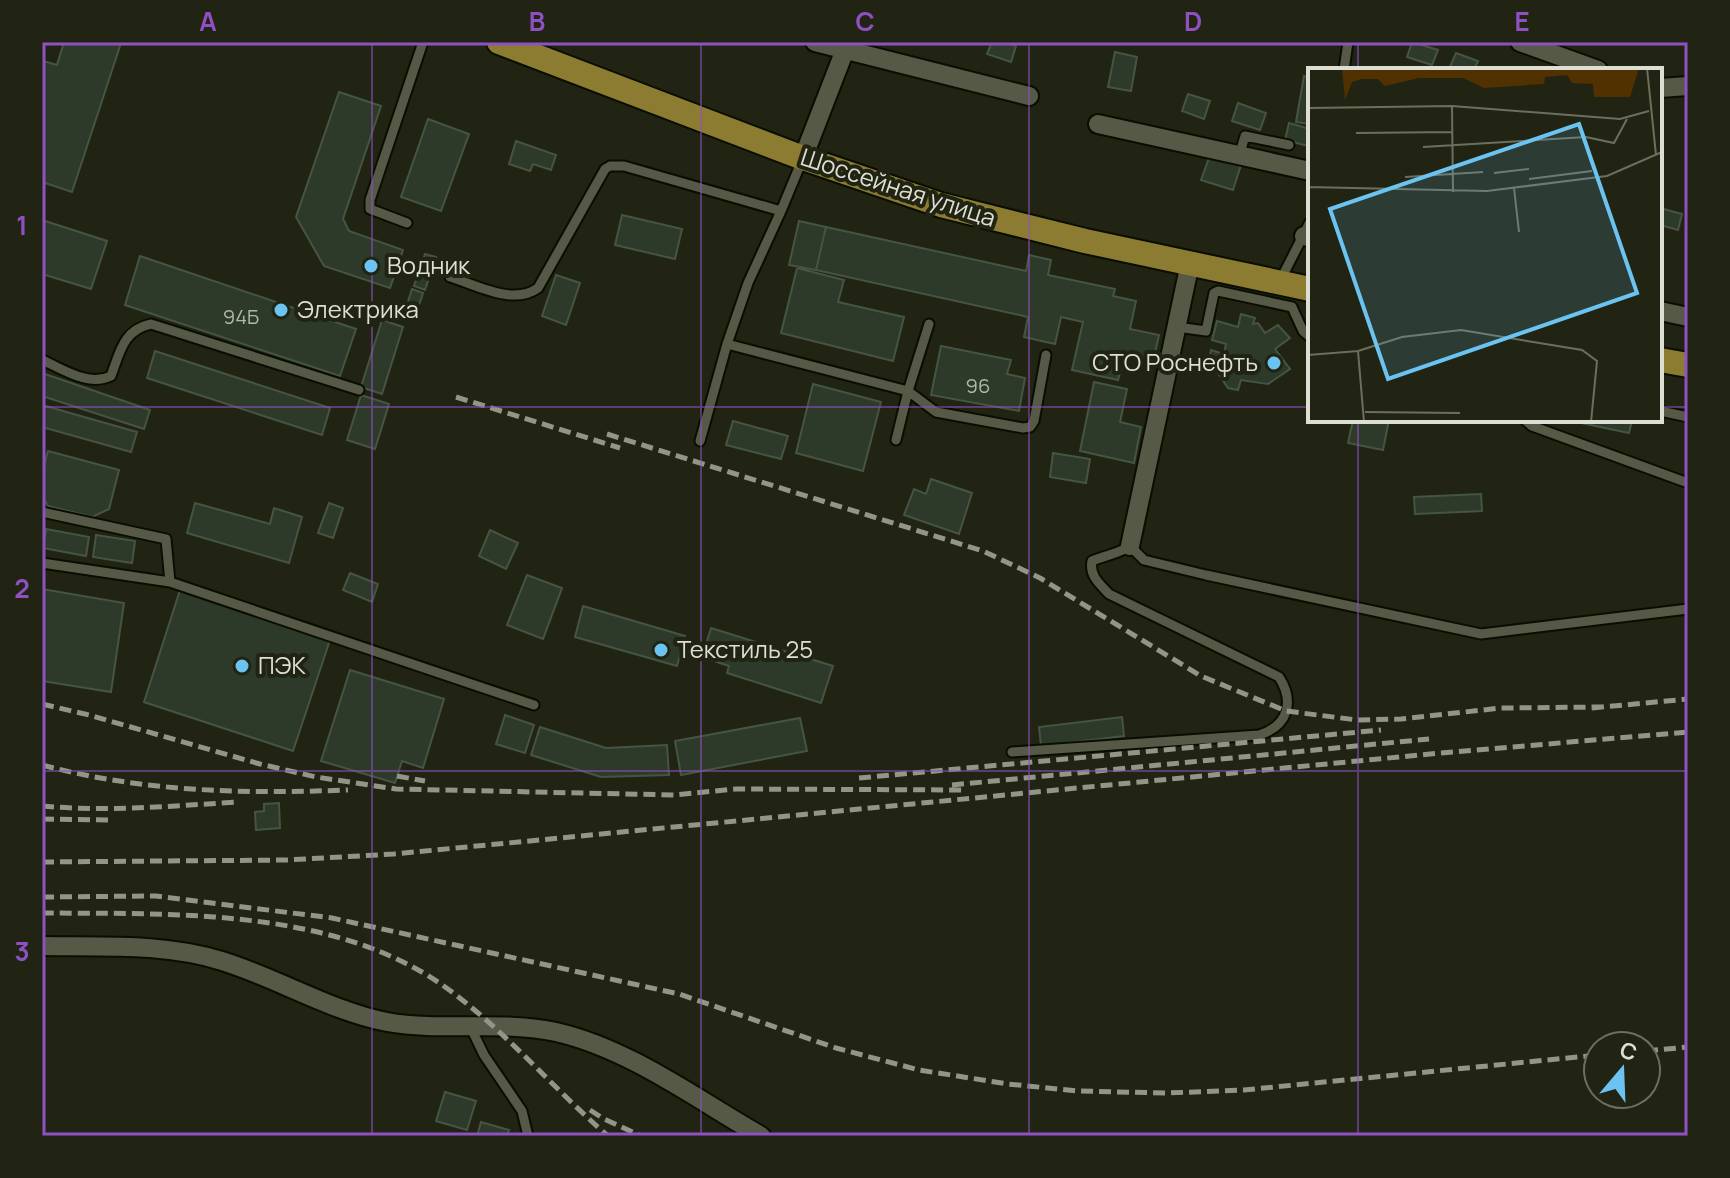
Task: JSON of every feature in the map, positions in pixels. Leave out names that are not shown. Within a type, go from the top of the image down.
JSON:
[{"type":"main road","name":"Шоссейная улица","points":[[499,42],[889,189],[1013,225],[1308,289]]},
{"type":"main road","points":[[1662,360],[1688,365]]},
{"type":"street","points":[[815,42],[847,46],[906,67],[1029,96]]},
{"type":"street","points":[[1520,42],[1592,68]]},
{"type":"street","points":[[803,158],[847,46]]},
{"type":"street","points":[[1662,88],[1688,86]]},
{"type":"street","points":[[1098,124],[1308,171]]},
{"type":"street","points":[[1130,546],[1190,263]]},
{"type":"street","points":[[1662,311],[1688,317]]},
{"type":"street","points":[[42,946],[172,950],[219,960],[273,978],[354,1012],[387,1021],[431,1026],[525,1027],[558,1033],[612,1051],[761,1136]]},
{"type":"lane","points":[[407,223],[370,209],[370,200],[423,42]]},
{"type":"lane","points":[[1344,68],[1348,42]]},
{"type":"lane","points":[[1239,156],[1245,136],[1289,145]]},
{"type":"lane","points":[[700,441],[748,283],[803,158]]},
{"type":"lane","points":[[450,277],[506,294],[528,295],[538,288],[605,169],[610,166],[624,166],[781,211]]},
{"type":"lane","points":[[1279,283],[1308,231]]},
{"type":"lane","points":[[1177,327],[1206,331],[1214,293],[1218,291],[1292,307],[1308,335]]},
{"type":"lane","points":[[42,360],[90,380],[104,379],[111,376],[125,340],[137,327],[151,324],[359,390]]},
{"type":"lane","points":[[896,440],[929,324]]},
{"type":"lane","points":[[727,344],[908,391],[936,412],[1030,427],[1034,421],[1046,355]]},
{"type":"lane","points":[[1662,411],[1688,417]]},
{"type":"lane","points":[[1527,422],[1688,483]]},
{"type":"lane","points":[[42,512],[166,539],[170,582]]},
{"type":"lane","points":[[1012,752],[1259,735],[1274,730],[1282,720],[1287,700],[1286,688],[1279,677],[1109,594],[1096,580],[1091,569],[1092,561],[1117,555],[1130,546],[1144,560],[1481,634],[1688,609]]},
{"type":"lane","points":[[42,563],[170,582],[534,705]]},
{"type":"lane","points":[[470,1026],[484,1055],[522,1111],[528,1136]]},
{"type":"building","points":[[64,42],[121,43],[72,192],[42,182],[42,65],[43,61],[57,65]]},
{"type":"building","points":[[992,42],[1016,46],[1011,62],[987,54]]},
{"type":"building","points":[[1412,42],[1438,50],[1432,65],[1407,57]]},
{"type":"building","points":[[1115,52],[1137,57],[1131,91],[1108,87]]},
{"type":"building","points":[[1456,53],[1478,61],[1475,68],[1449,68]]},
{"type":"building","points":[[1304,76],[1308,77],[1308,124],[1296,122]]},
{"type":"building","points":[[339,92],[381,106],[343,219],[349,231],[403,250],[390,288],[324,266],[296,217]]},
{"type":"building","points":[[1188,94],[1210,101],[1204,119],[1182,111]]},
{"type":"building","points":[[1238,103],[1266,113],[1260,130],[1232,121]]},
{"type":"building","points":[[428,119],[469,134],[441,211],[401,197]]},
{"type":"building","points":[[1289,123],[1308,128],[1308,146],[1285,140]]},
{"type":"building","points":[[516,141],[556,155],[551,170],[533,164],[530,171],[509,164]]},
{"type":"building","points":[[1210,155],[1241,165],[1233,190],[1201,180]]},
{"type":"building","points":[[1662,209],[1682,214],[1678,230],[1662,226]]},
{"type":"building","points":[[622,215],[682,229],[675,259],[615,245]]},
{"type":"building","points":[[42,220],[107,241],[91,289],[42,274]]},
{"type":"building","points":[[799,221],[826,227],[816,270],[789,265]]},
{"type":"building","points":[[826,227],[1026,271],[1029,255],[1051,260],[1048,275],[1115,289],[1113,296],[1136,301],[1130,329],[1159,335],[1153,362],[1124,356],[1118,380],[1072,370],[1083,322],[1061,317],[1055,344],[1024,337],[1028,317],[816,270]]},
{"type":"building","points":[[425,254],[436,257],[425,290],[414,286]]},
{"type":"building","points":[[140,256],[356,329],[340,376],[125,305]]},
{"type":"building","points":[[797,268],[844,280],[838,302],[904,317],[893,361],[781,333]]},
{"type":"building","points":[[556,275],[580,283],[566,325],[542,316]]},
{"type":"building","points":[[412,289],[423,293],[416,314],[405,311]]},
{"type":"building","points":[[1241,314],[1255,318],[1253,324],[1258,323],[1265,333],[1278,325],[1290,338],[1275,349],[1290,369],[1268,384],[1241,380],[1238,390],[1228,388],[1209,360],[1211,350],[1224,354],[1226,344],[1212,340],[1217,321],[1238,327]]},
{"type":"building","points":[[382,320],[403,327],[382,394],[361,387]]},
{"type":"building","points":[[941,346],[1011,360],[1007,374],[1025,378],[1019,411],[931,395]]},
{"type":"building","points":[[155,351],[330,408],[322,435],[147,378]]},
{"type":"building","points":[[42,373],[150,410],[144,429],[42,396]]},
{"type":"building","points":[[1094,382],[1127,389],[1120,422],[1141,427],[1134,463],[1080,451]]},
{"type":"building","points":[[813,384],[881,402],[863,471],[796,453]]},
{"type":"building","points":[[361,395],[389,404],[375,449],[347,440]]},
{"type":"building","points":[[42,405],[137,432],[131,452],[42,427]]},
{"type":"building","points":[[733,421],[788,436],[781,459],[726,445]]},
{"type":"building","points":[[1353,422],[1389,422],[1383,450],[1348,443]]},
{"type":"building","points":[[1577,422],[1632,422],[1629,433]]},
{"type":"building","points":[[48,451],[119,470],[109,509],[92,517],[48,506],[42,496],[42,473]]},
{"type":"building","points":[[1053,453],[1090,459],[1086,483],[1050,477]]},
{"type":"building","points":[[931,479],[972,493],[959,534],[904,515],[914,489],[926,494]]},
{"type":"building","points":[[1481,494],[1482,511],[1415,514],[1414,497]]},
{"type":"building","points":[[195,503],[270,524],[274,508],[302,517],[289,563],[187,533]]},
{"type":"building","points":[[329,503],[343,508],[333,538],[318,533]]},
{"type":"building","points":[[46,529],[89,537],[86,556],[43,548]]},
{"type":"building","points":[[490,530],[518,543],[506,569],[479,556]]},
{"type":"building","points":[[96,535],[135,541],[132,563],[93,557]]},
{"type":"building","points":[[350,573],[378,584],[372,602],[343,590]]},
{"type":"building","points":[[527,575],[562,588],[543,639],[507,625]]},
{"type":"building","points":[[42,589],[124,603],[111,692],[42,681]]},
{"type":"building","points":[[180,590],[330,640],[293,751],[144,702]]},
{"type":"building","points":[[583,606],[685,636],[677,666],[575,637]]},
{"type":"building","points":[[711,628],[833,666],[821,703],[727,673],[729,666],[702,657]]},
{"type":"building","points":[[350,670],[444,699],[423,768],[402,761],[395,783],[321,761]]},
{"type":"building","points":[[505,715],[534,725],[525,753],[496,744]]},
{"type":"building","points":[[1122,717],[1124,736],[1041,746],[1039,727]]},
{"type":"building","points":[[800,718],[807,751],[681,775],[675,741]]},
{"type":"building","points":[[540,727],[606,748],[667,745],[669,775],[601,777],[531,755]]},
{"type":"building","points":[[279,803],[280,828],[256,830],[255,812],[264,811],[264,804]]},
{"type":"building","points":[[445,1092],[476,1101],[467,1130],[436,1121]]},
{"type":"building","points":[[481,1122],[509,1130],[507,1136],[477,1136]]},
{"type":"railway","points":[[456,397],[620,448]]},
{"type":"railway","points":[[607,434],[983,551],[1040,578],[1201,676],[1286,711],[1357,720],[1401,719],[1501,708],[1604,707]]},
{"type":"railway","points":[[1592,708],[1688,699]]},
{"type":"railway","points":[[42,704],[260,764],[316,777],[396,789],[674,795],[736,789],[963,790]]},
{"type":"railway","points":[[859,778],[1381,730]]},
{"type":"railway","points":[[42,862],[286,860],[394,854],[1688,732]]},
{"type":"railway","points":[[952,785],[1429,739]]},
{"type":"railway","points":[[42,765],[156,786],[271,792],[348,790]]},
{"type":"railway","points":[[397,776],[425,781]]},
{"type":"railway","points":[[42,806],[116,808],[238,802]]},
{"type":"railway","points":[[42,819],[109,820]]},
{"type":"railway","points":[[42,897],[156,896],[332,918],[679,994],[836,1048],[919,1070],[1008,1084],[1078,1091],[1167,1093],[1244,1090],[1582,1057]]},
{"type":"railway","points":[[42,913],[201,916],[255,921],[308,930],[359,944],[408,964],[473,1008],[608,1136]]},
{"type":"railway","points":[[1662,1049],[1688,1047]]},
{"type":"railway","points":[[590,1110],[641,1136]]},
{"type":"place","name":"Водник","points":[[371,266]]},
{"type":"place","name":"Электрика","points":[[281,310]]},
{"type":"place","name":"СТО Роснефть","points":[[1274,363]]},
{"type":"place","name":"Текстиль 25","points":[[661,650]]},
{"type":"place","name":"ПЭК","points":[[242,666]]}]
